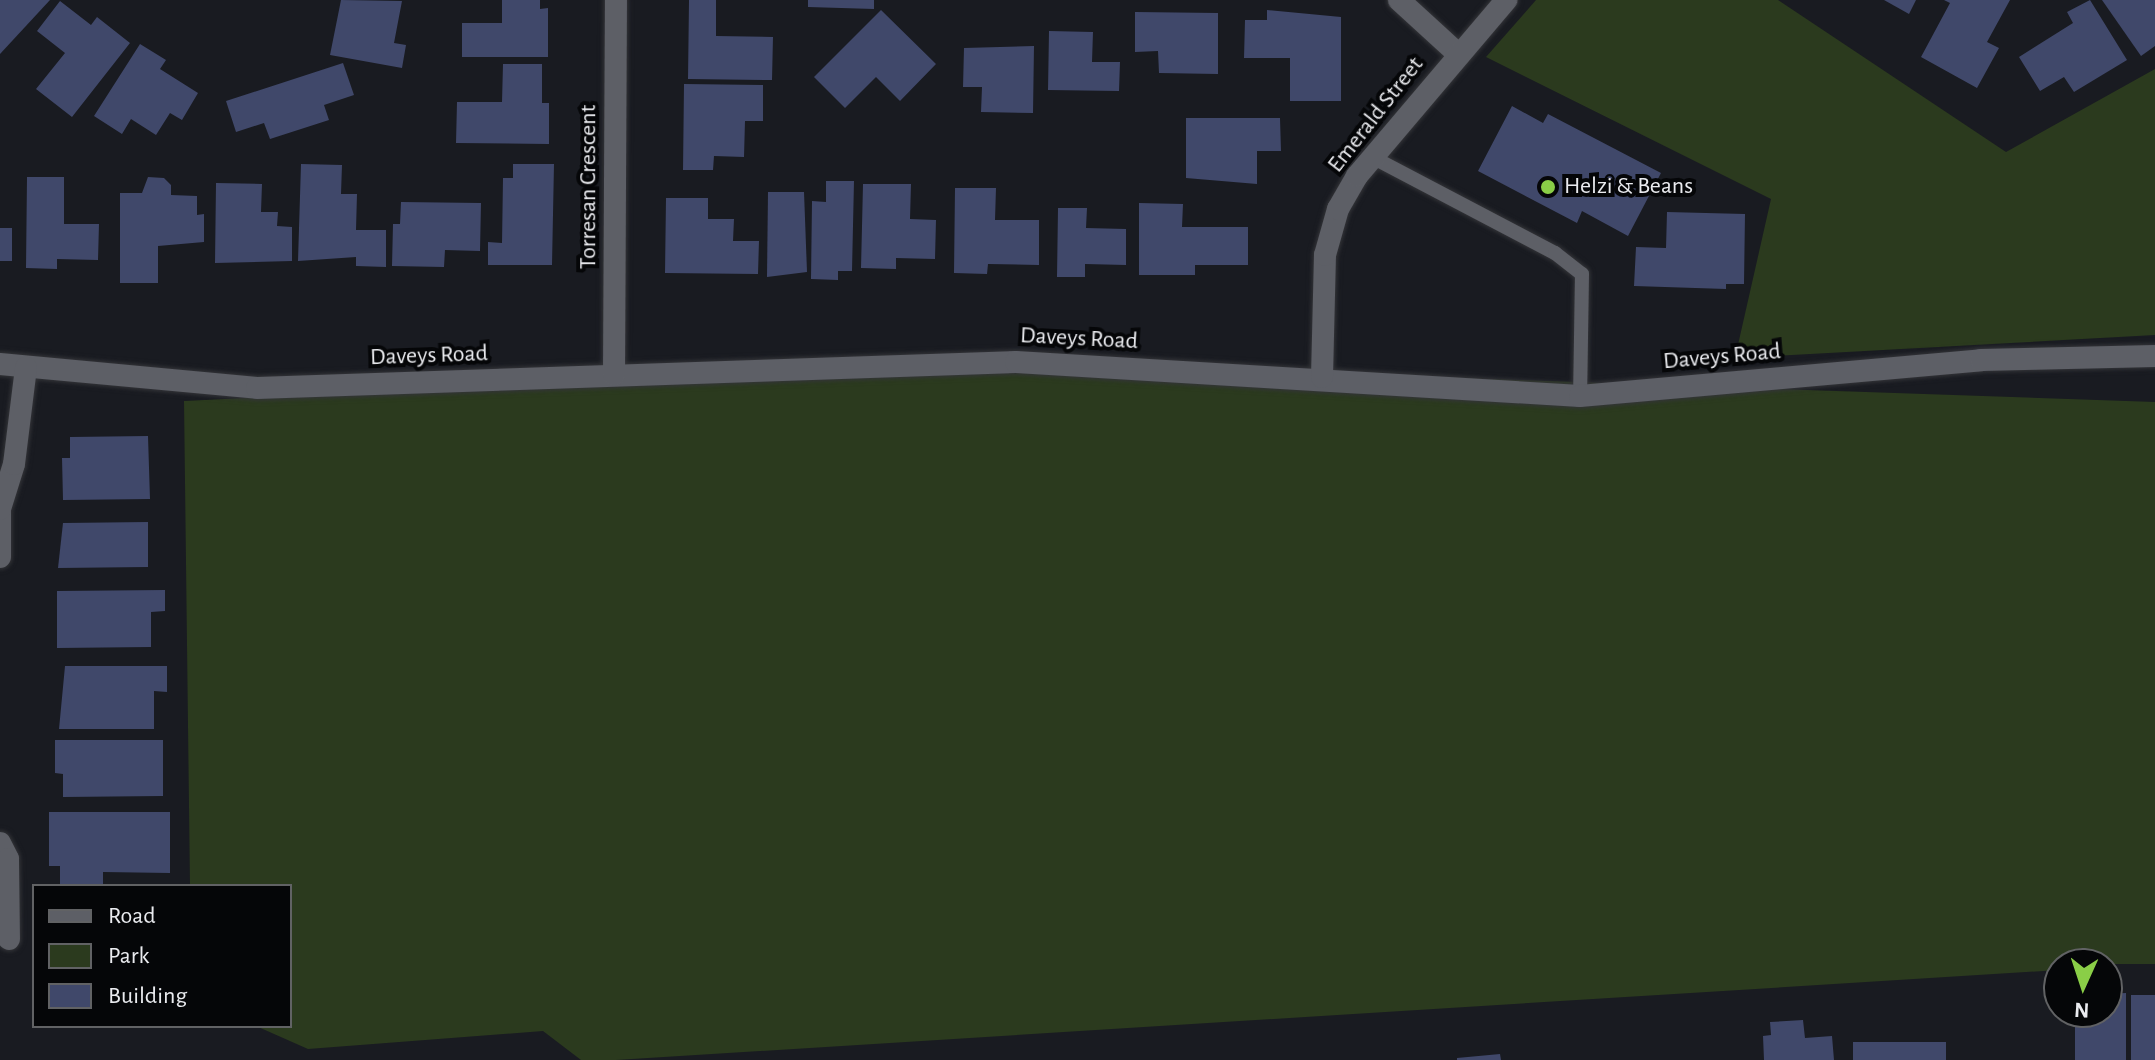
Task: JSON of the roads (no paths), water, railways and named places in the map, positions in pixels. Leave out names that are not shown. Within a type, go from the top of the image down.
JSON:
[{"type":"street","name":"Torresan Crescent","points":[[614,375],[616,0]]},
{"type":"street","points":[[1399,0],[1458,54]]},
{"type":"street","name":"Emerald Street","points":[[1322,377],[1325,255],[1338,209],[1372,157],[1506,0]]},
{"type":"street","name":"Daveys Road","points":[[0,364],[257,388],[1016,362],[1322,377],[1580,396],[1981,360],[2155,356]]},
{"type":"street","points":[[0,557],[0,508],[14,464],[26,368]]},
{"type":"street","points":[[0,843],[8,859],[9,939]]},
{"type":"lane","points":[[1372,157],[1555,253],[1582,274],[1580,396]]},
{"type":"place","name":"Helzi & Beans","points":[[1548,187]]}]
